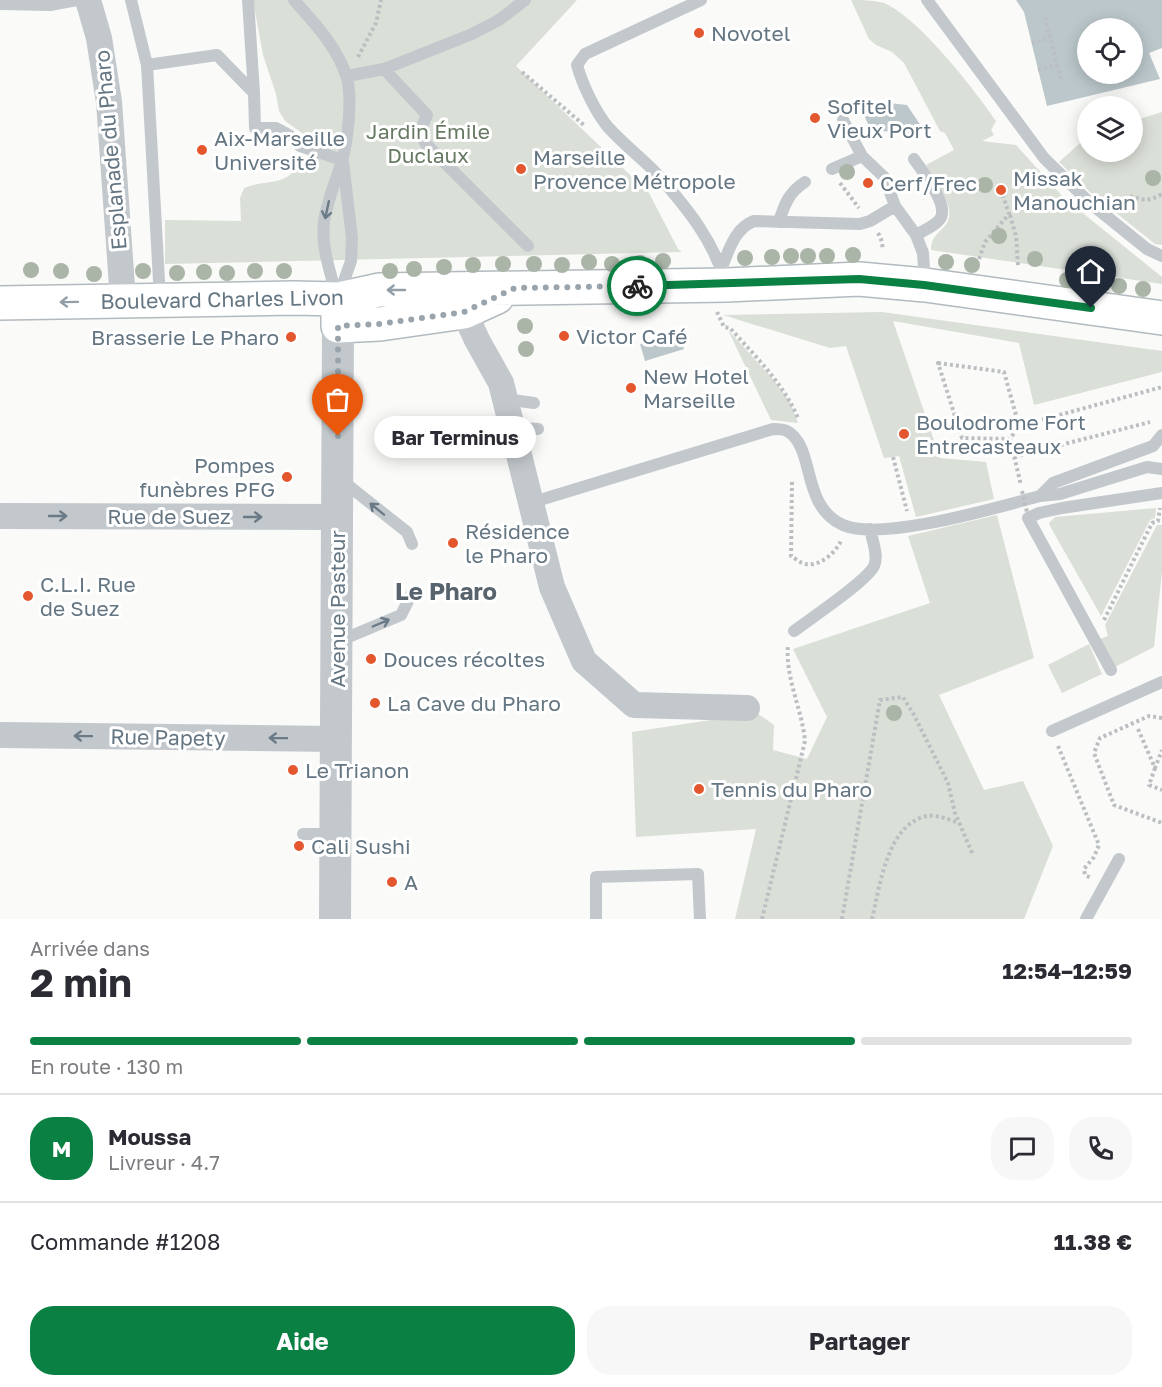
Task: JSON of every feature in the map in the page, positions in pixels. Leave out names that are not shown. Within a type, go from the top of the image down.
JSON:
[{"type":"main road","name":"Boulevard Charles Livon","points":[[0,303],[160,300],[338,313],[379,290],[459,301],[515,288],[724,276],[859,279],[924,285],[1162,318]]},
{"type":"street","name":"Esplanade du Pharo","points":[[88,0],[99,38],[109,102],[123,301]]},
{"type":"street","points":[[459,301],[501,383],[552,587],[584,661],[634,705],[747,708]]},
{"type":"street","name":"Avenue Pasteur","points":[[335,919],[338,313]]},
{"type":"street","name":"Rue de Suez","points":[[0,516],[338,517]]},
{"type":"street","name":"Rue Papety","points":[[0,735],[337,739]]},
{"type":"lane","points":[[0,4],[50,5],[77,0]]},
{"type":"lane","points":[[131,0],[147,65],[160,300]]},
{"type":"lane","points":[[248,0],[255,128],[276,128],[289,135],[300,146],[342,160]]},
{"type":"lane","points":[[294,0],[332,45],[347,76],[350,105],[342,160],[324,222],[323,242],[338,313]]},
{"type":"lane","points":[[347,76],[384,69],[472,34],[499,20],[525,0]]},
{"type":"lane","points":[[701,0],[585,54],[577,66],[588,93],[608,127],[657,175],[693,217],[711,244],[724,276]]},
{"type":"lane","points":[[927,0],[1044,158],[1090,203],[1147,249],[1162,256]]},
{"type":"lane","points":[[147,65],[217,55],[254,93]]},
{"type":"lane","points":[[384,69],[427,115],[422,126],[422,138],[426,144],[528,246]]},
{"type":"lane","points":[[843,120],[862,156],[885,178],[895,206],[916,235],[923,253],[924,285]]},
{"type":"lane","points":[[834,174],[862,156]]},
{"type":"lane","points":[[914,159],[942,207],[939,220],[916,235]]},
{"type":"lane","points":[[338,313],[351,261],[352,226],[342,160]]},
{"type":"lane","points":[[779,222],[788,197],[805,182]]},
{"type":"lane","points":[[724,276],[738,232],[748,223],[761,220],[849,225],[870,221],[895,206]]},
{"type":"lane","points":[[505,399],[534,402]]},
{"type":"lane","points":[[512,427],[538,429]]},
{"type":"lane","points":[[530,503],[773,429],[786,430],[798,440],[819,507],[830,518],[844,526],[858,530],[910,527],[1040,496],[1060,494],[1147,467],[1162,469]]},
{"type":"lane","points":[[1040,496],[1053,483],[1153,446],[1162,435]]},
{"type":"lane","points":[[338,477],[407,532],[412,544]]},
{"type":"lane","points":[[1111,670],[1028,518],[1062,508],[1161,499]]},
{"type":"lane","points":[[794,631],[860,581],[874,566],[876,554],[870,530]]},
{"type":"lane","points":[[337,642],[401,615],[412,593]]},
{"type":"lane","points":[[1052,731],[1162,682]]},
{"type":"lane","points":[[1118,685],[1124,698]]},
{"type":"lane","points":[[303,834],[336,834]]},
{"type":"lane","points":[[1086,919],[1119,859]]},
{"type":"lane","points":[[596,919],[596,877],[698,874],[700,919]]},
{"type":"path","points":[[347,76],[376,23],[381,0]]},
{"type":"path","points":[[1045,17],[1061,79]]},
{"type":"path","points":[[1032,43],[1050,38]]},
{"type":"path","points":[[1038,70],[1057,65]]},
{"type":"path","points":[[834,174],[870,221]]},
{"type":"path","points":[[1001,190],[1016,236],[1018,265]]},
{"type":"path","points":[[1130,196],[1143,201],[1154,199],[1162,194]]},
{"type":"path","points":[[979,259],[985,242],[1009,214]]},
{"type":"path","points":[[1010,439],[962,438],[938,363],[1004,372],[1019,426]]},
{"type":"path","points":[[1020,481],[1010,439],[1019,426],[1162,387]]},
{"type":"path","points":[[1014,457],[1147,423]]},
{"type":"path","points":[[893,456],[910,527]]},
{"type":"path","points":[[1022,491],[1027,512]]},
{"type":"path","points":[[1094,638],[1152,523],[1158,521],[1161,499]]},
{"type":"path","points":[[762,919],[805,741],[803,721],[790,676],[787,652],[794,631]]},
{"type":"path","points":[[842,919],[880,700],[903,697],[914,715],[948,783],[954,813],[973,855]]},
{"type":"path","points":[[1162,718],[1149,716],[1100,738],[1094,753],[1114,805],[1162,823]]},
{"type":"path","points":[[1138,729],[1155,768]]},
{"type":"path","points":[[1052,731],[1099,845],[1094,857],[1084,869]]},
{"type":"path","points":[[1162,750],[1149,786],[1162,790]]},
{"type":"path","points":[[872,919],[886,860],[898,836],[910,824],[928,815],[959,823]]},
{"type":"green space","name":"Jardin Émile Duclaux","points":[[253,0],[577,0],[516,66],[649,193],[678,249],[682,252],[165,264],[165,220],[241,221],[240,198],[244,188],[287,177],[301,163],[309,159],[312,140],[285,121],[279,111],[263,55]]},
{"type":"green space","points":[[851,0],[884,3],[913,23],[945,56],[996,121],[991,130],[994,135],[982,141],[1016,145],[1064,198],[1162,277],[1162,284],[931,250],[933,239],[949,219],[949,212],[948,203],[926,165],[954,150],[945,133],[940,131],[904,63],[892,52],[869,39]]},
{"type":"green space","points":[[1162,112],[1162,245],[1155,244],[1090,192],[1059,162],[1077,146],[1077,162],[1143,162],[1143,118]]},
{"type":"green space","points":[[882,312],[1162,351],[1162,372],[1034,405],[1019,343],[893,321],[940,458],[986,462],[994,499],[916,517],[899,456],[884,458],[846,346],[830,348],[723,315]]},
{"type":"green space","points":[[728,330],[773,379],[790,402],[798,423],[771,420]]},
{"type":"green space","points":[[1156,508],[1155,518],[1150,520],[1101,616],[1049,523],[1055,517]]},
{"type":"green space","points":[[997,515],[1034,658],[939,695],[984,790],[1023,781],[1053,846],[1024,919],[735,919],[756,829],[636,837],[632,732],[757,713],[774,725],[773,750],[807,759],[827,717],[793,649],[930,603],[908,536]]},
{"type":"green space","points":[[1157,525],[1162,525],[1162,572],[1154,647],[1115,667],[1100,639],[1108,636],[1105,625]]},
{"type":"green space","points":[[1089,644],[1102,674],[1062,693],[1048,665]]},
{"type":"shaded area","points":[[1016,0],[1162,0],[1162,48],[1149,53],[1160,79],[1143,83],[1143,18],[1077,18],[1077,84],[1139,84],[1089,96],[1077,96],[1077,99],[1047,106],[1024,12]]},
{"type":"shaded area","points":[[861,100],[907,105],[921,126],[915,134],[871,130],[859,105]]},
{"type":"shaded area","points":[[679,333],[684,349],[645,361],[640,344]]},
{"type":"way so far","points":[[338,436],[338,326],[380,324],[464,312],[515,288],[637,286]]},
{"type":"place","name":"Novotel","points":[[699,33]]},
{"type":"place","name":"Sofitel Vieux Port","points":[[815,118]]},
{"type":"place","name":"Aix-Marseille Université","points":[[202,150]]},
{"type":"place","name":"Marseille Provence Métropole","points":[[521,169]]},
{"type":"place","name":"Cerf/Frec","points":[[868,183]]},
{"type":"place","name":"Missak Manouchian","points":[[1001,190]]},
{"type":"place","name":"Victor Café","points":[[564,336]]},
{"type":"place","name":"Brasserie Le Pharo","points":[[291,337]]},
{"type":"place","name":"New Hotel Marseille","points":[[631,388]]},
{"type":"place","name":"Boulodrome Fort Entrecasteaux","points":[[904,434]]},
{"type":"place","name":"Bar Terminus","points":[[338,436]]},
{"type":"place","name":"Pompes funèbres PFG","points":[[287,477]]},
{"type":"place","name":"Résidence le Pharo","points":[[453,543]]},
{"type":"place","name":"C.L.I. Rue de Suez","points":[[28,596]]},
{"type":"place","name":"Douces récoltes","points":[[371,659]]},
{"type":"place","name":"La Cave du Pharo","points":[[375,703]]},
{"type":"place","name":"Le Trianon","points":[[293,770]]},
{"type":"place","name":"Tennis du Pharo","points":[[699,789]]},
{"type":"place","name":"Cali Sushi","points":[[299,846]]},
{"type":"place","name":"A","points":[[392,882]]},
{"type":"district","name":"Le Pharo","points":[[446,590]]},
{"type":"route","points":[[637,286],[727,285],[859,279],[924,285],[1091,308]]}]
